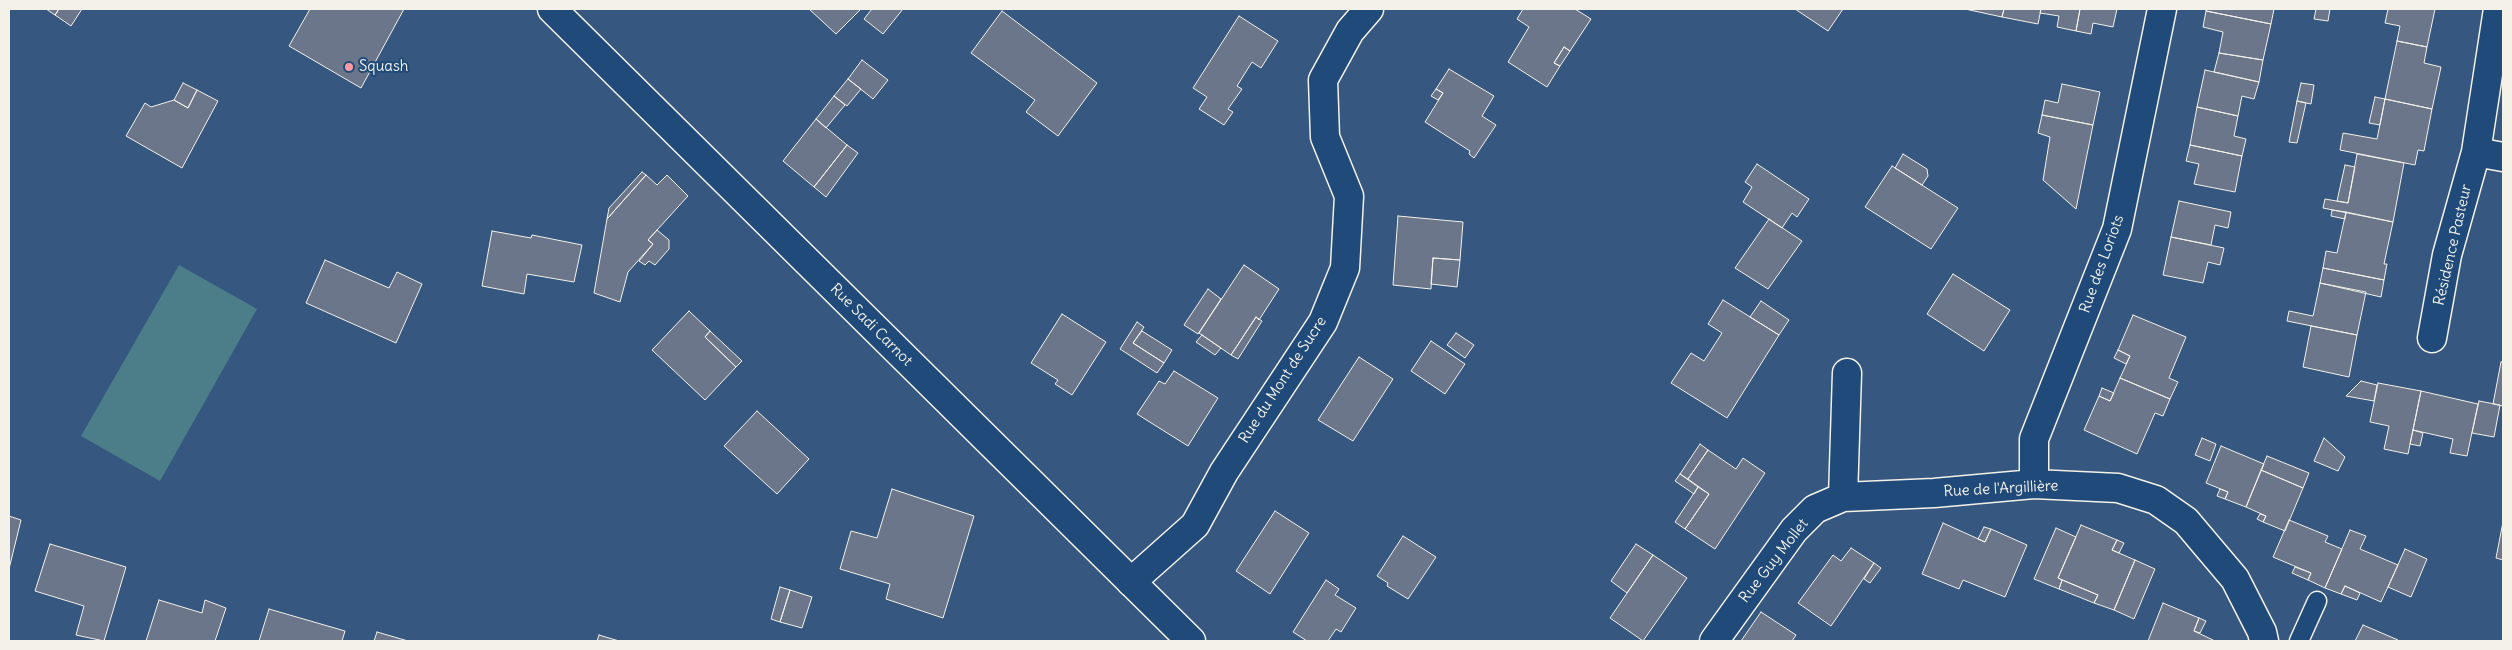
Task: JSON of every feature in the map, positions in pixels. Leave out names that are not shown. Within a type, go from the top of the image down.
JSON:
[{"type":"street","name":"Rue Sadi Carnot","points":[[552,9],[1191,641]]},
{"type":"street","name":"Rue du Mont de Sucre","points":[[1131,582],[1195,525],[1224,472],[1323,322],[1345,268],[1349,196],[1326,137],[1323,80],[1350,32],[1369,9]]},
{"type":"street","name":"Rue des Loriots","points":[[2034,484],[2034,439],[2118,229],[2162,9]]},
{"type":"street","name":"Résidence Pasteur","points":[[2432,338],[2447,255],[2476,152],[2498,9]]},
{"type":"street","points":[[2476,152],[2503,157]]},
{"type":"street","points":[[1843,497],[1847,372]]},
{"type":"street","name":"Rue de l'Argillière","points":[[1843,497],[1934,493],[2034,484],[2118,488],[2156,500],[2186,521],[2235,579],[2262,632],[2264,641]]},
{"type":"street","name":"Rue Guy Mollet","points":[[1714,641],[1794,530],[1815,509],[1843,497]]},
{"type":"lane","points":[[2298,641],[2317,601]]},
{"type":"green space","points":[[179,265],[257,309],[160,481],[81,436]]},
{"type":"building","points":[[46,9],[59,9],[55,15]]},
{"type":"building","points":[[59,9],[82,9],[71,26],[55,15]]},
{"type":"building","name":"Squash","points":[[310,9],[404,9],[361,88],[289,46]]},
{"type":"building","points":[[809,9],[861,9],[836,34]]},
{"type":"building","points":[[872,9],[903,9],[883,34],[864,19]]},
{"type":"building","points":[[1523,9],[1575,9],[1591,19],[1570,51],[1564,47],[1554,63],[1560,66],[1547,87],[1508,62],[1529,27],[1517,19]]},
{"type":"building","points":[[1795,9],[1843,9],[1828,31]]},
{"type":"building","points":[[1965,9],[2004,9],[2002,17]]},
{"type":"building","points":[[2004,9],[2041,9],[2038,24],[2002,17]]},
{"type":"building","points":[[2041,9],[2080,9],[2076,31],[2057,27],[2059,16],[2040,13]]},
{"type":"building","points":[[2080,9],[2117,9],[2113,27],[2093,23],[2091,34],[2076,31]]},
{"type":"building","points":[[2207,9],[2274,9],[2271,24],[2206,11]]},
{"type":"building","points":[[2316,9],[2330,9],[2328,21],[2314,19]]},
{"type":"building","points":[[2388,9],[2435,9],[2427,47],[2397,41],[2400,26],[2385,23]]},
{"type":"building","points":[[1002,11],[1097,83],[1058,136],[1026,112],[1035,100],[971,53]]},
{"type":"building","points":[[2206,11],[2271,24],[2263,60],[2219,53],[2223,32],[2203,27]]},
{"type":"building","points":[[1239,16],[1278,41],[1261,68],[1252,62],[1237,86],[1242,89],[1228,109],[1233,112],[1224,125],[1199,109],[1207,97],[1193,88]]},
{"type":"building","points":[[2397,41],[2427,47],[2424,63],[2441,67],[2432,109],[2385,99]]},
{"type":"building","points":[[1564,47],[1570,51],[1560,66],[1554,63]]},
{"type":"building","points":[[2219,53],[2263,60],[2259,82],[2214,72]]},
{"type":"building","points":[[862,60],[888,80],[873,99],[848,79]]},
{"type":"building","points":[[1449,69],[1494,96],[1482,116],[1496,125],[1474,158],[1469,154],[1470,151],[1425,122],[1443,93],[1436,89]]},
{"type":"building","points":[[2205,70],[2259,82],[2254,99],[2242,96],[2238,116],[2197,107]]},
{"type":"building","points":[[848,79],[861,89],[847,106],[834,96]]},
{"type":"building","points":[[183,83],[197,90],[188,108],[174,100]]},
{"type":"building","points":[[2301,83],[2314,85],[2311,104],[2297,101]]},
{"type":"building","points":[[2062,84],[2100,92],[2093,125],[2042,115],[2045,100],[2058,103]]},
{"type":"building","points":[[1436,89],[1443,93],[1438,100],[1431,96]]},
{"type":"building","points":[[197,90],[218,101],[182,168],[126,136],[145,103],[151,107],[174,100],[188,108]]},
{"type":"building","points":[[834,96],[845,105],[826,128],[816,119]]},
{"type":"building","points":[[2375,97],[2385,99],[2380,125],[2369,123]]},
{"type":"building","points":[[2385,99],[2432,109],[2424,151],[2418,150],[2415,165],[2340,150],[2343,133],[2377,139]]},
{"type":"building","points":[[2297,101],[2306,103],[2297,143],[2289,142]]},
{"type":"building","points":[[2197,107],[2238,116],[2234,136],[2246,139],[2242,156],[2190,145]]},
{"type":"building","points":[[2042,115],[2093,125],[2076,209],[2043,180],[2050,137],[2038,133]]},
{"type":"building","points":[[816,119],[847,145],[814,187],[783,161]]},
{"type":"building","points":[[847,145],[858,153],[826,197],[814,187]]},
{"type":"building","points":[[2190,145],[2242,156],[2235,192],[2194,184],[2199,164],[2186,161]]},
{"type":"building","points":[[1903,154],[1927,169],[1928,176],[1922,185],[1895,168]]},
{"type":"building","points":[[2357,154],[2404,163],[2393,222],[2323,208],[2325,199],[2348,203]]},
{"type":"building","points":[[1757,164],[1809,199],[1797,217],[1792,213],[1782,228],[1743,202],[1752,187],[1745,182]]},
{"type":"building","points":[[2345,165],[2355,167],[2348,203],[2337,201]]},
{"type":"building","points":[[1892,166],[1958,208],[1931,249],[1865,207]]},
{"type":"building","points":[[642,172],[646,175],[607,219],[609,208]]},
{"type":"building","points":[[646,175],[657,185],[667,175],[688,196],[648,240],[653,244],[628,272],[620,302],[594,293],[607,219]]},
{"type":"building","points":[[2179,201],[2231,212],[2228,228],[2215,225],[2211,245],[2171,237]]},
{"type":"building","points":[[2332,210],[2346,212],[2345,219],[2331,216]]},
{"type":"building","points":[[2346,212],[2393,222],[2384,264],[2387,264],[2384,280],[2323,268],[2326,251],[2337,253]]},
{"type":"building","points":[[1398,216],[1463,222],[1460,260],[1433,258],[1431,289],[1393,285]]},
{"type":"building","points":[[1769,219],[1802,241],[1768,289],[1735,268]]},
{"type":"building","points":[[657,230],[669,240],[669,249],[655,265],[649,261],[645,265],[639,261],[653,244],[648,240]]},
{"type":"building","points":[[492,231],[531,238],[532,235],[582,245],[574,282],[527,274],[524,294],[482,286]]},
{"type":"building","points":[[2171,237],[2224,248],[2220,265],[2208,262],[2203,283],[2163,275]]},
{"type":"building","points":[[1433,258],[1460,260],[1457,287],[1431,284]]},
{"type":"building","points":[[325,260],[389,288],[397,272],[422,284],[396,343],[306,303]]},
{"type":"building","points":[[1244,265],[1279,289],[1259,320],[1256,317],[1231,355],[1199,333]]},
{"type":"building","points":[[2323,268],[2384,280],[2381,297],[2320,283]]},
{"type":"building","points":[[1953,274],[2010,310],[1984,351],[1927,314]]},
{"type":"building","points":[[2320,283],[2366,292],[2357,335],[2287,321],[2289,311],[2313,316]]},
{"type":"building","points":[[1208,289],[1221,299],[1198,334],[1184,325]]},
{"type":"building","points":[[1723,300],[1779,335],[1727,418],[1671,383],[1691,353],[1704,361],[1722,333],[1708,324]]},
{"type":"building","points":[[1761,301],[1789,320],[1779,335],[1750,317]]},
{"type":"building","points":[[689,311],[710,331],[705,337],[736,367],[705,400],[652,350]]},
{"type":"building","points":[[1062,314],[1106,342],[1072,395],[1055,384],[1058,380],[1031,363]]},
{"type":"building","points":[[2133,315],[2186,337],[2169,378],[2178,382],[2170,399],[2120,378],[2130,356],[2118,350]]},
{"type":"building","points":[[1256,317],[1262,321],[1238,359],[1231,355]]},
{"type":"building","points":[[1137,322],[1144,327],[1133,343],[1164,363],[1157,373],[1120,349]]},
{"type":"building","points":[[2311,326],[2357,335],[2349,377],[2303,367]]},
{"type":"building","points":[[710,331],[742,361],[736,367],[705,337]]},
{"type":"building","points":[[1142,331],[1172,350],[1164,363],[1133,343]]},
{"type":"building","points":[[1456,333],[1474,345],[1465,358],[1447,345]]},
{"type":"building","points":[[1202,335],[1221,348],[1215,355],[1196,342]]},
{"type":"building","points":[[1431,341],[1465,364],[1445,394],[1411,371]]},
{"type":"building","points":[[2118,350],[2130,356],[2126,364],[2114,358]]},
{"type":"building","points":[[1359,357],[1393,379],[1353,441],[1318,420]]},
{"type":"building","points":[[2501,362],[2503,362],[2503,406],[2493,404]]},
{"type":"building","points":[[1174,371],[1218,398],[1188,446],[1137,414],[1159,381],[1165,384]]},
{"type":"building","points":[[2120,378],[2170,399],[2163,416],[2155,413],[2137,454],[2084,430],[2099,396],[2110,401]]},
{"type":"building","points":[[2361,381],[2377,385],[2374,401],[2346,396]]},
{"type":"building","points":[[2378,383],[2421,391],[2408,454],[2384,449],[2389,426],[2370,422]]},
{"type":"building","points":[[2102,388],[2114,393],[2110,401],[2099,396]]},
{"type":"building","points":[[2421,391],[2478,404],[2467,456],[2450,453],[2453,439],[2413,430]]},
{"type":"building","points":[[2479,401],[2500,405],[2494,437],[2472,433]]},
{"type":"building","points":[[757,411],[809,459],[777,494],[724,446]]},
{"type":"building","points":[[2413,430],[2423,433],[2420,446],[2410,444]]},
{"type":"building","points":[[2202,438],[2216,444],[2210,461],[2195,455]]},
{"type":"building","points":[[2324,438],[2345,457],[2338,471],[2314,461]]},
{"type":"building","points":[[1700,444],[1708,450],[1688,479],[1680,474]]},
{"type":"building","points":[[2221,446],[2264,464],[2246,507],[2225,499],[2228,492],[2206,483]]},
{"type":"building","points":[[1708,450],[1736,469],[1743,458],[1765,473],[1715,549],[1685,529],[1709,494],[1688,479]]},
{"type":"building","points":[[2267,456],[2309,473],[2303,488],[2261,470]]},
{"type":"building","points":[[2261,470],[2303,488],[2285,531],[2263,522],[2266,516],[2246,507]]},
{"type":"building","points":[[1680,474],[1698,487],[1694,494],[1675,481]]},
{"type":"building","points":[[1698,487],[1709,494],[1685,529],[1675,522]]},
{"type":"building","points":[[892,489],[974,516],[943,618],[886,599],[890,584],[840,569],[851,531],[877,538]]},
{"type":"building","points":[[2220,489],[2228,492],[2225,499],[2217,496]]},
{"type":"building","points":[[1275,511],[1309,533],[1270,594],[1236,571]]},
{"type":"building","points":[[2260,514],[2266,516],[2263,522],[2257,519]]},
{"type":"building","points":[[9,516],[21,520],[9,569]]},
{"type":"building","points":[[2289,520],[2328,536],[2325,542],[2342,549],[2325,588],[2308,580],[2311,573],[2273,557]]},
{"type":"building","points":[[2503,522],[2503,560],[2496,558]]},
{"type":"building","points":[[1943,523],[1985,542],[1991,529],[2027,545],[2005,597],[1963,580],[1959,589],[1922,574]]},
{"type":"building","points":[[2081,525],[2117,540],[2112,550],[2135,560],[2114,610],[2094,603],[2098,595],[2058,578]]},
{"type":"building","points":[[1984,527],[1991,529],[1985,542],[1978,539]]},
{"type":"building","points":[[2056,528],[2076,537],[2058,578],[2062,580],[2059,589],[2034,579]]},
{"type":"building","points":[[2350,530],[2366,536],[2360,549],[2398,565],[2381,602],[2345,586],[2341,594],[2325,588]]},
{"type":"building","points":[[1403,536],[1436,557],[1408,599],[1387,586],[1388,583],[1377,576]]},
{"type":"building","points":[[2117,540],[2124,543],[2119,553],[2112,550]]},
{"type":"building","points":[[50,544],[126,567],[104,641],[76,635],[84,606],[35,591]]},
{"type":"building","points":[[1636,544],[1653,555],[1627,593],[1611,581]]},
{"type":"building","points":[[1851,548],[1874,563],[1831,626],[1798,603],[1833,555],[1841,561]]},
{"type":"building","points":[[2405,549],[2427,559],[2411,597],[2388,587]]},
{"type":"building","points":[[1653,555],[1687,578],[1643,641],[1610,618]]},
{"type":"building","points":[[2135,560],[2155,569],[2134,619],[2114,610]]},
{"type":"building","points":[[1874,563],[1881,568],[1870,583],[1864,579]]},
{"type":"building","points":[[2295,567],[2311,573],[2308,580],[2292,573]]},
{"type":"building","points":[[1326,580],[1339,589],[1335,595],[1356,608],[1341,632],[1336,629],[1328,641],[1307,641],[1293,632]]},
{"type":"building","points":[[2062,580],[2098,595],[2094,603],[2059,589]]},
{"type":"building","points":[[2345,586],[2360,593],[2357,600],[2341,594]]},
{"type":"building","points":[[780,587],[790,590],[780,622],[771,619]]},
{"type":"building","points":[[790,590],[812,597],[802,628],[780,622]]},
{"type":"building","points":[[159,600],[202,613],[205,600],[226,608],[215,641],[146,641]]},
{"type":"building","points":[[2163,603],[2199,618],[2194,631],[2215,641],[2148,641]]},
{"type":"building","points":[[269,609],[345,631],[342,641],[259,641]]},
{"type":"building","points":[[1761,612],[1796,635],[1792,641],[1741,641]]},
{"type":"building","points":[[2199,618],[2206,621],[2200,633],[2194,631]]},
{"type":"building","points":[[2363,625],[2398,640],[2398,641],[2355,641]]},
{"type":"building","points":[[377,632],[408,641],[374,641]]},
{"type":"building","points":[[599,635],[619,641],[597,641]]},
{"type":"place","name":"Squash","points":[[349,67]]}]
